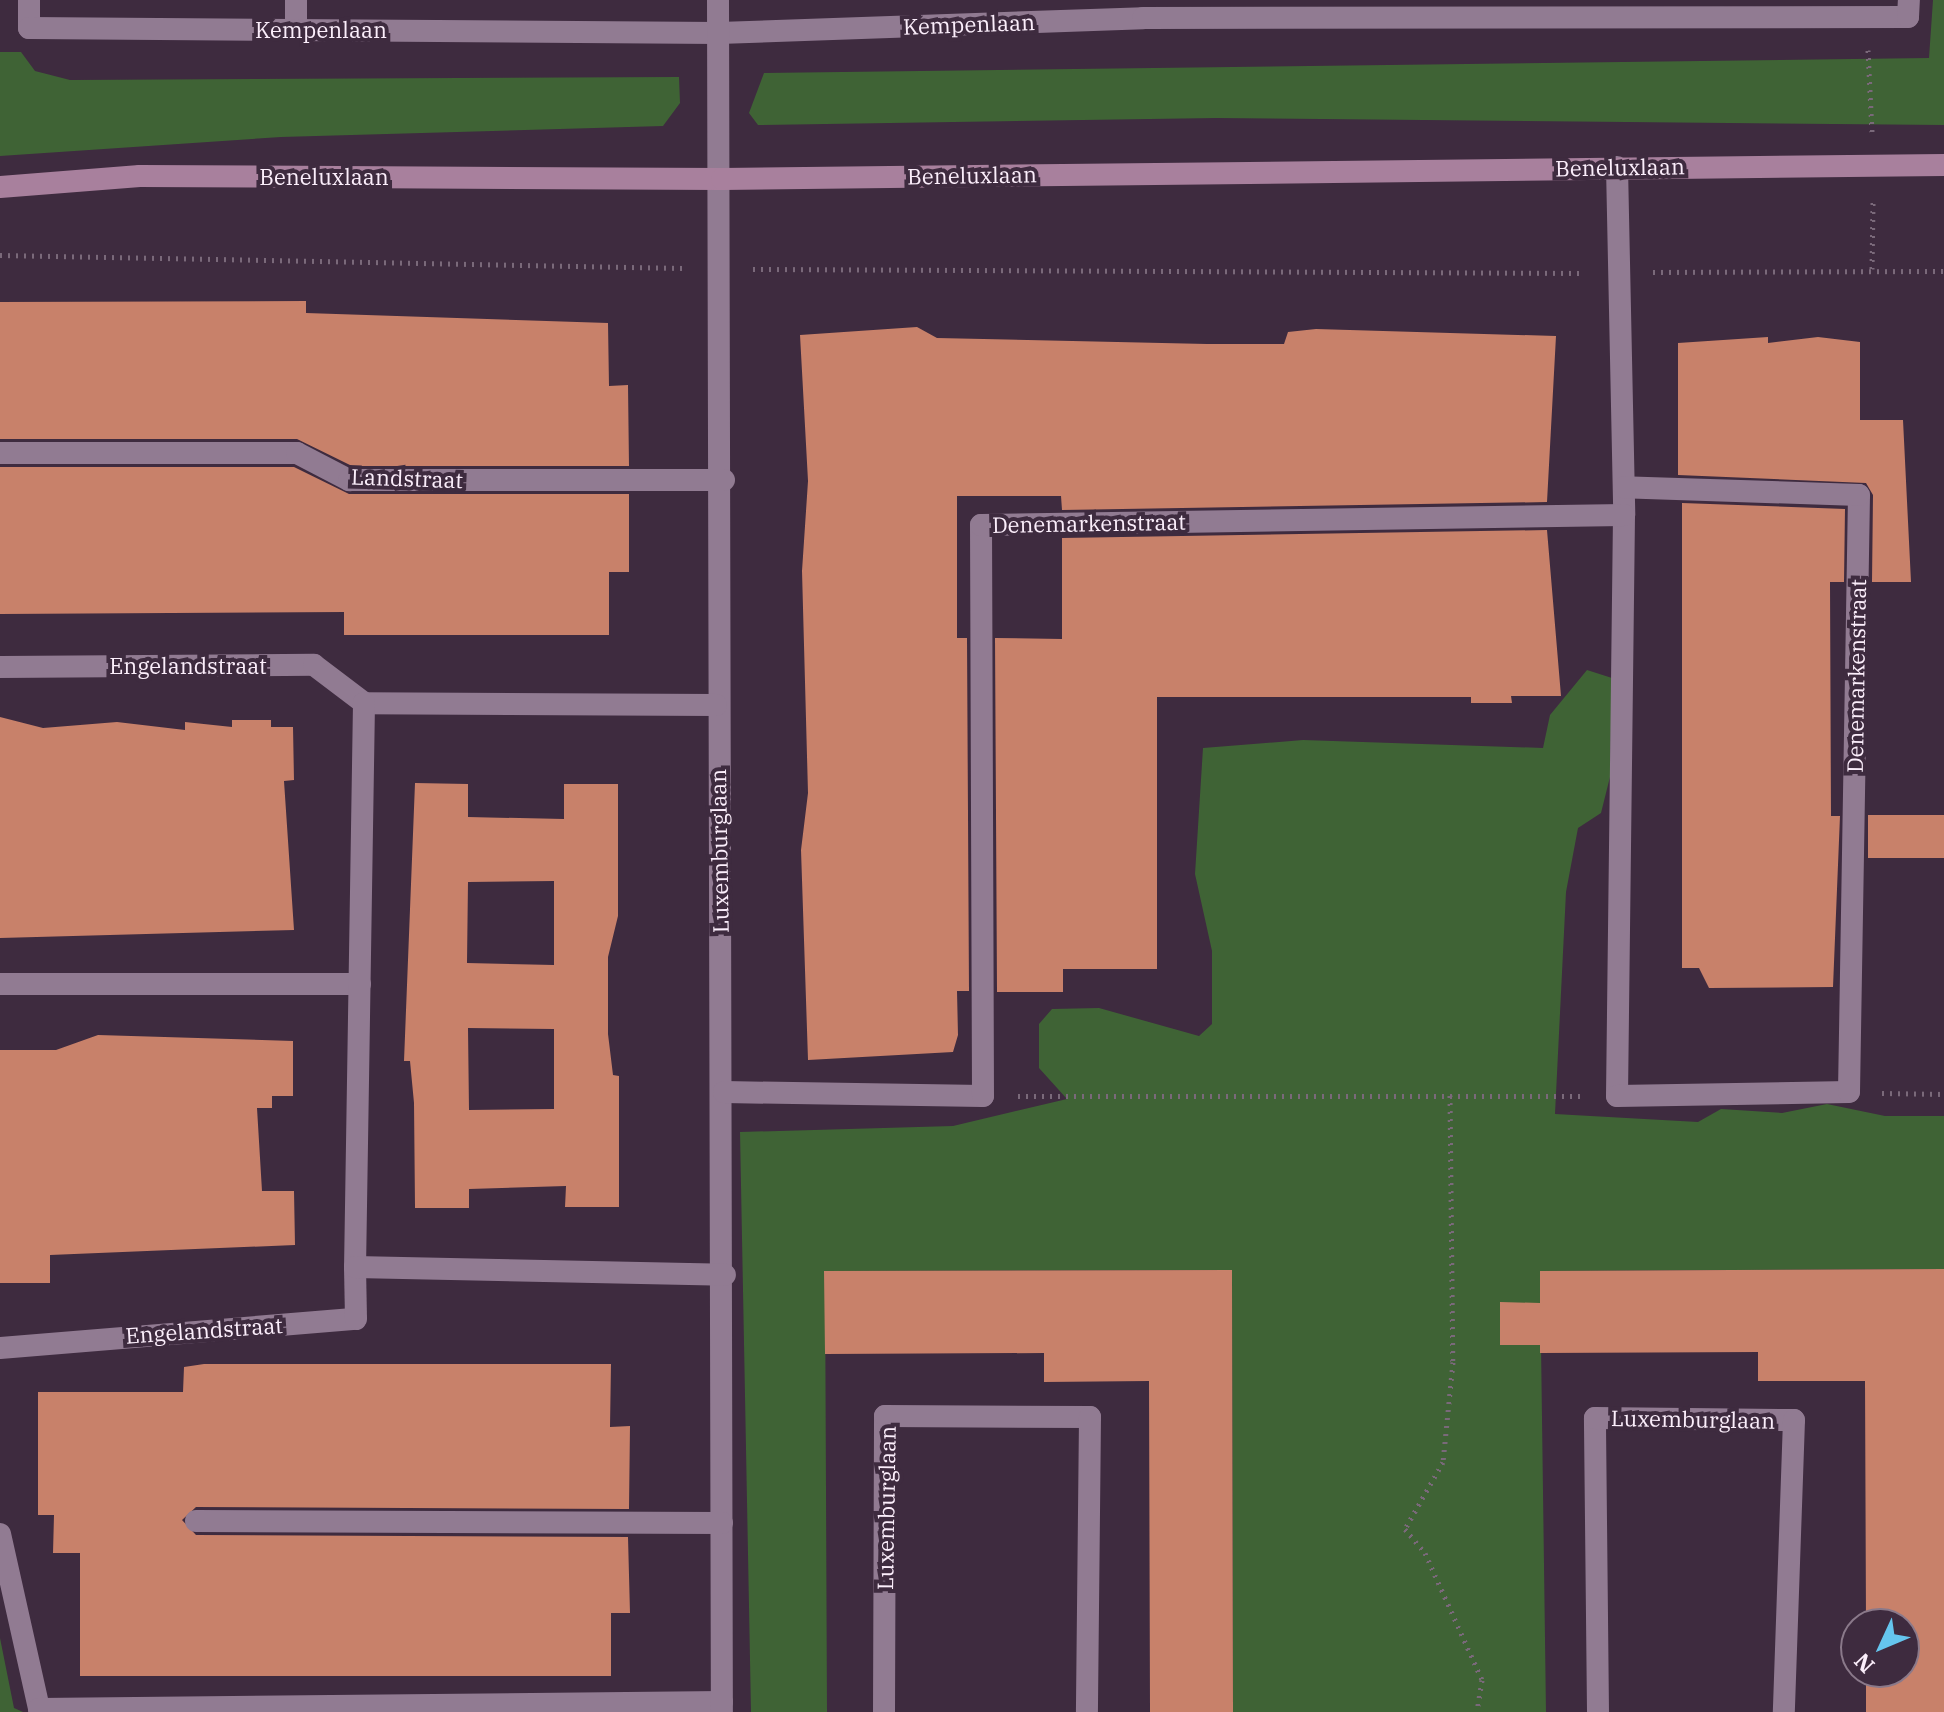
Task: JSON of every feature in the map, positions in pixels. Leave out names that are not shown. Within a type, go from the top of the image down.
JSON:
[{"type":"main road","name":"Beneluxlaan","points":[[0,187],[140,176],[722,179],[1944,165]]},
{"type":"street","name":"Kempenlaan","points":[[29,0],[29,28],[719,33],[1143,9],[1908,8]]},
{"type":"street","points":[[296,0],[296,30]]},
{"type":"street","name":"Luxemburglaan","points":[[0,1534],[39,1709],[722,1707],[724,1092],[716,705],[724,480],[718,0]]},
{"type":"street","points":[[1617,167],[1614,273],[1624,487],[1617,1096],[1849,1092]]},
{"type":"street","name":"Landstraat","points":[[0,453],[297,453],[349,480],[724,480]]},
{"type":"street","name":"Denemarkenstraat","points":[[1624,487],[1859,495],[1849,1092]]},
{"type":"street","name":"Denemarkenstraat","points":[[983,1096],[981,525],[1624,515]]},
{"type":"street","name":"Engelandstraat","points":[[0,667],[314,665],[364,703],[356,1319],[0,1348]]},
{"type":"street","points":[[364,703],[716,705]]},
{"type":"street","points":[[0,984],[360,984]]},
{"type":"street","points":[[724,1092],[983,1096]]},
{"type":"street","points":[[355,1267],[725,1275]]},
{"type":"street","name":"Luxemburglaan","points":[[884,1712],[885,1416],[1090,1417],[1087,1712]]},
{"type":"street","name":"Luxemburglaan","points":[[1598,1712],[1595,1418],[1794,1420],[1784,1712]]},
{"type":"street","points":[[196,1521],[722,1523]]},
{"type":"path","points":[[0,255],[723,269],[1614,273],[1944,271]]},
{"type":"path","points":[[1849,1092],[1944,1094]]},
{"type":"path","points":[[1450,1095],[1453,1362],[1443,1462],[1405,1529],[1425,1553],[1482,1680],[1477,1712]]},
{"type":"path","points":[[983,1096],[1617,1096]]},
{"type":"green space","points":[[1933,0],[1944,0],[1944,125],[1216,118],[758,125],[749,113],[764,73],[1929,58]]},
{"type":"green space","points":[[0,52],[21,52],[35,71],[70,80],[679,77],[680,103],[663,126],[281,137],[0,156]]},
{"type":"green space","points":[[1587,670],[1612,678],[1610,777],[1601,813],[1578,828],[1566,892],[1555,1114],[1698,1122],[1721,1109],[1782,1113],[1827,1104],[1885,1116],[1944,1116],[1944,1269],[1540,1271],[1546,1712],[1233,1712],[1232,1270],[825,1271],[827,1712],[751,1712],[740,1132],[953,1126],[1067,1099],[1039,1068],[1039,1024],[1052,1009],[1099,1008],[1199,1036],[1212,1024],[1212,951],[1195,874],[1203,748],[1303,740],[1543,748],[1550,715]]},
{"type":"green space","points":[[0,1638],[14,1708],[23,1712],[0,1712]]},
{"type":"building","points":[[306,301],[306,313],[608,323],[609,386],[628,385],[629,466],[352,466],[297,439],[0,439],[0,302]]},
{"type":"building","points":[[917,327],[937,338],[1207,344],[1284,344],[1288,332],[1316,329],[1556,336],[1547,502],[1062,510],[1061,496],[957,496],[957,638],[967,638],[969,991],[957,991],[958,1035],[953,1052],[808,1060],[801,850],[808,793],[802,571],[808,481],[800,335]]},
{"type":"building","points":[[1768,337],[1768,343],[1818,337],[1860,342],[1860,420],[1903,420],[1911,582],[1872,582],[1873,495],[1866,483],[1678,475],[1678,343]]},
{"type":"building","points":[[0,467],[294,467],[349,494],[629,494],[629,572],[609,572],[609,635],[344,635],[344,612],[0,614]]},
{"type":"building","points":[[1682,503],[1845,509],[1844,582],[1830,582],[1831,816],[1840,816],[1833,987],[1709,988],[1699,968],[1682,968]]},
{"type":"building","points":[[1547,530],[1561,696],[1511,696],[1512,703],[1471,703],[1471,697],[1157,697],[1157,969],[1063,969],[1063,992],[997,992],[995,638],[1062,639],[1062,538]]},
{"type":"building","points":[[0,717],[43,728],[117,722],[185,730],[185,722],[232,727],[232,720],[271,720],[271,727],[293,727],[294,780],[284,781],[294,930],[0,938]]},
{"type":"building","points":[[415,783],[468,784],[468,817],[564,819],[564,784],[618,784],[618,916],[608,957],[608,1034],[613,1075],[619,1076],[619,1207],[565,1207],[566,1186],[469,1189],[469,1208],[415,1208],[414,1103],[410,1061],[404,1061]],"holes":[[[554,881],[554,965],[467,963],[468,882]],[[468,1028],[554,1029],[554,1109],[469,1110]]]},
{"type":"building","points":[[1868,815],[1944,815],[1944,858],[1868,858]]},
{"type":"building","points":[[98,1035],[293,1041],[293,1096],[272,1096],[272,1108],[257,1108],[262,1191],[294,1191],[295,1245],[50,1255],[50,1283],[0,1283],[0,1050],[56,1050]]},
{"type":"building","points":[[1944,1269],[1944,1712],[1866,1712],[1866,1688],[1920,1688],[1920,1608],[1866,1608],[1865,1381],[1758,1381],[1758,1352],[1540,1353],[1540,1345],[1500,1345],[1500,1302],[1540,1303],[1540,1271]]},
{"type":"building","points":[[1232,1270],[1233,1712],[1150,1712],[1149,1381],[1044,1382],[1044,1353],[825,1354],[824,1271]]},
{"type":"building","points":[[204,1364],[611,1364],[610,1427],[630,1426],[629,1509],[196,1507],[182,1520],[196,1535],[628,1537],[630,1613],[611,1613],[611,1676],[80,1676],[80,1553],[53,1553],[54,1515],[38,1515],[38,1392],[183,1392],[184,1367]]}]
